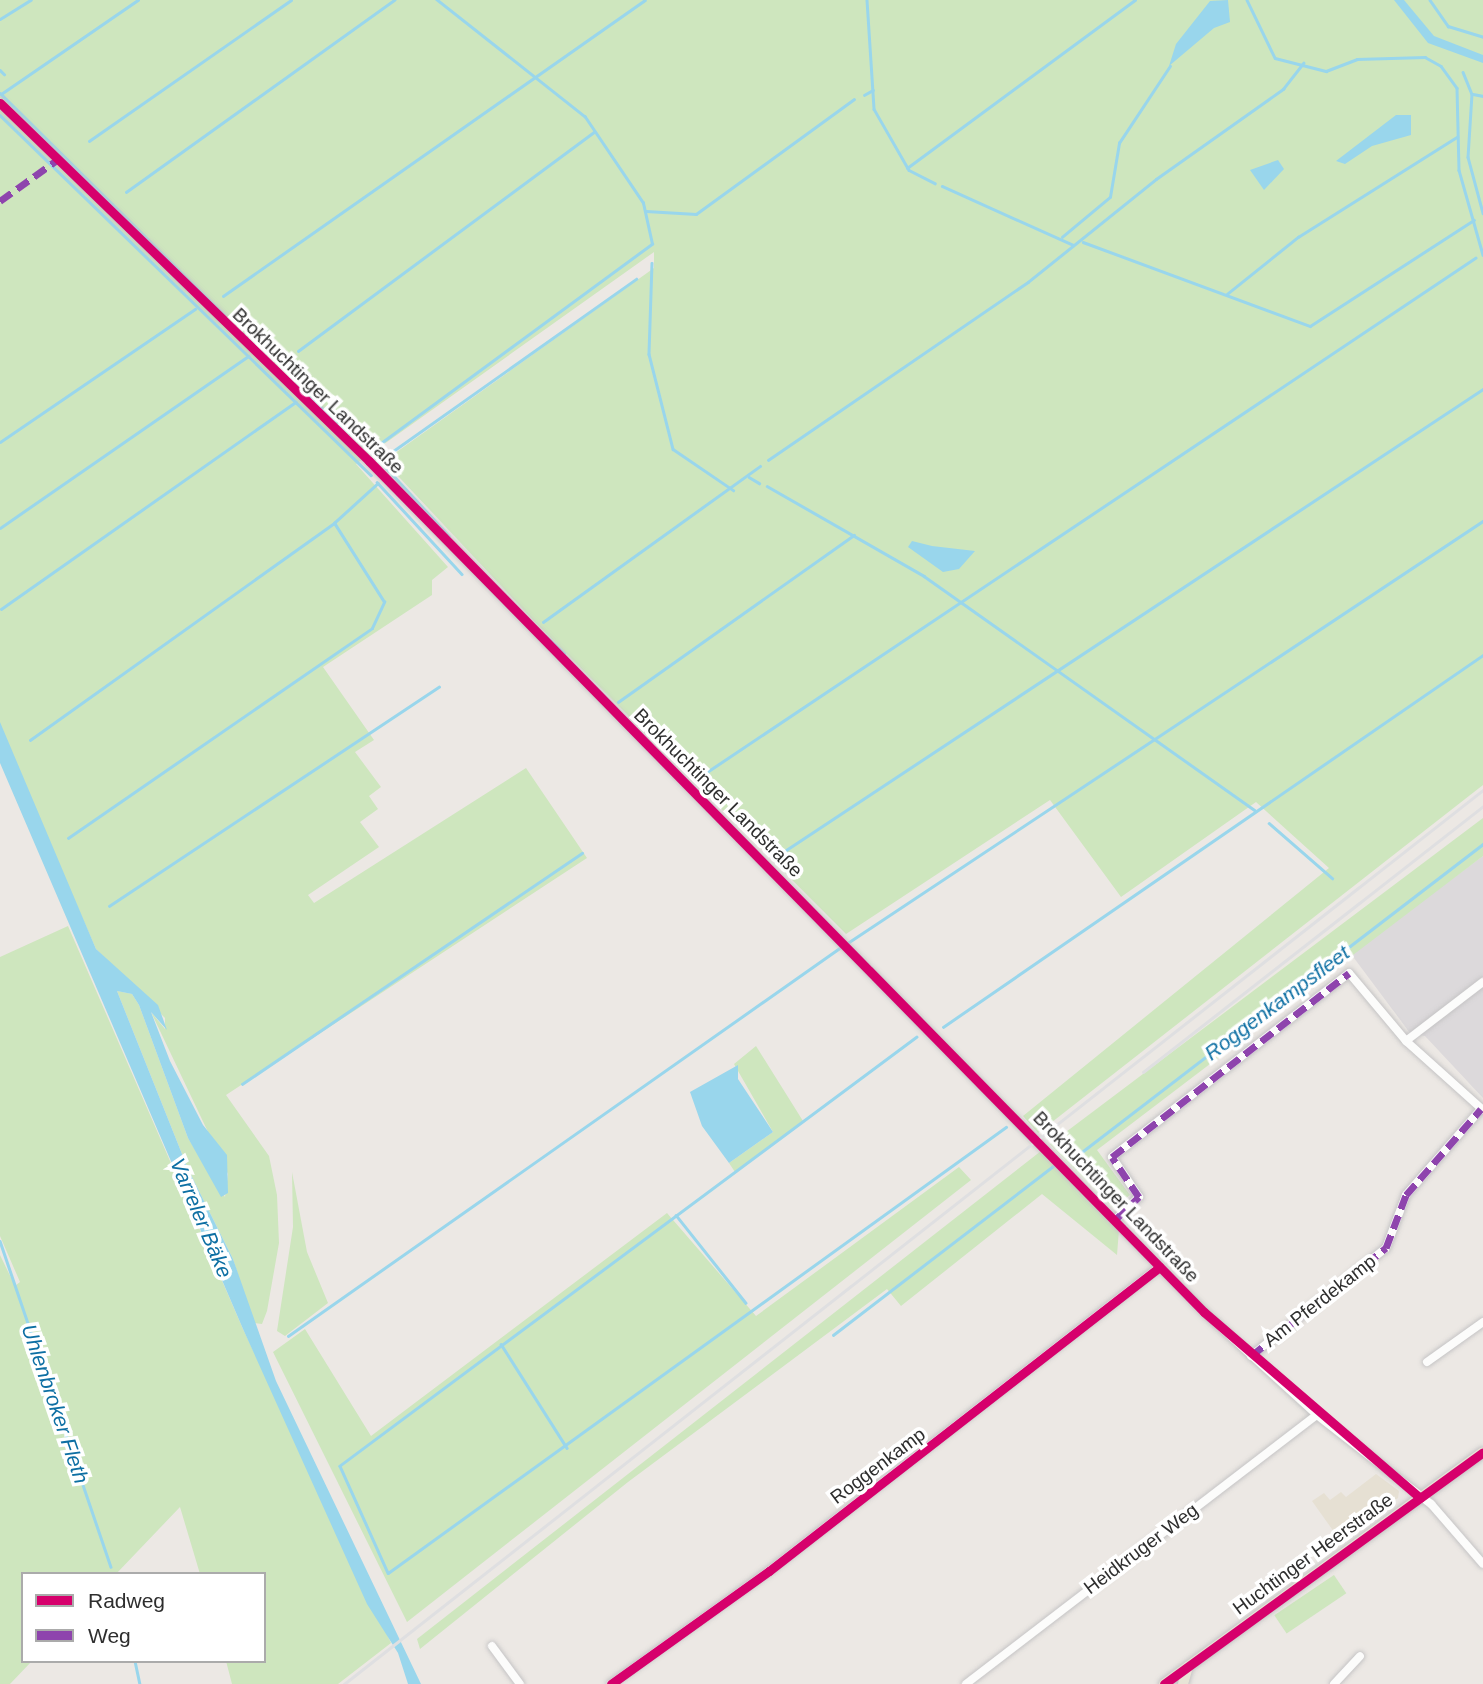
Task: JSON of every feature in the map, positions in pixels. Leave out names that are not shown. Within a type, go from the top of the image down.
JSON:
[{"type":"main road","name":"Huchtinger Heerstraße","points":[[1164,1684],[1483,1452]]},
{"type":"main road","points":[[1183,1684],[1188,1667]]},
{"type":"street","name":"Brokhuchtinger Landstraße","points":[[0,103],[369,461],[1116,1219],[1160,1267],[1251,1356],[1317,1415],[1420,1498],[1483,1564]]},
{"type":"street","points":[[1116,1219],[1139,1197],[1112,1157],[1349,973],[1406,1041],[1482,1109]]},
{"type":"street","points":[[1406,1041],[1483,982]]},
{"type":"street","name":"Am Pferdekamp","points":[[1251,1356],[1386,1248],[1406,1195],[1482,1109]]},
{"type":"street","name":"Roggenkamp","points":[[611,1684],[769,1571],[1160,1267]]},
{"type":"street","points":[[1427,1362],[1483,1322]]},
{"type":"street","name":"Heidkruger Weg","points":[[966,1684],[1317,1415]]},
{"type":"street","points":[[492,1646],[520,1684]]},
{"type":"street","points":[[1334,1684],[1360,1656]]},
{"type":"shaded area","points":[[1483,856],[1483,1098],[1425,1036],[1410,1033],[1351,954]]},
{"type":"shaded area","points":[[1376,1474],[1399,1491],[1398,1498],[1339,1539],[1312,1501],[1324,1493],[1330,1500],[1341,1492],[1346,1497]]},
{"type":"green space","points":[[0,0],[1483,0],[1483,785],[1038,1133],[1023,1116],[1329,868],[1256,802],[1121,897],[1050,800],[846,934],[533,620],[384,461],[654,268],[654,252],[356,464],[448,567],[432,580],[432,595],[323,667],[374,740],[355,752],[381,787],[369,796],[378,809],[360,822],[379,847],[308,895],[314,903],[526,768],[587,858],[226,1095],[269,1156],[277,1195],[279,1243],[267,1311],[262,1324],[253,1323],[233,1259],[188,1169],[117,991],[132,994],[139,1005],[188,1138],[225,1197],[228,1174],[151,1012],[165,1029],[165,1018],[96,949],[0,730]]},
{"type":"green space","points":[[1483,818],[1483,856],[1097,1150],[1130,1195],[1113,1208],[1050,1144]]},
{"type":"green space","points":[[68,926],[243,1329],[391,1643],[338,1684],[232,1684],[227,1663],[266,1663],[266,1572],[199,1572],[180,1507],[118,1572],[21,1572],[21,1663],[30,1663],[10,1684],[0,1684],[0,1255],[15,1286],[20,1282],[0,1236],[0,957]]},
{"type":"green space","points":[[756,1046],[803,1121],[735,1172],[729,1163],[773,1132],[734,1064]]},
{"type":"green space","points":[[1041,1151],[1119,1230],[1117,1255],[1042,1194],[901,1306],[887,1289],[628,1482],[420,1649],[417,1639]]},
{"type":"green space","points":[[959,1167],[971,1180],[407,1622],[273,1352],[305,1329],[371,1436],[667,1213],[756,1316]]},
{"type":"green space","points":[[292,1172],[307,1252],[328,1303],[285,1336],[277,1331],[293,1227]]},
{"type":"green space","points":[[1334,1575],[1346,1593],[1287,1634],[1274,1615]]},
{"type":"water","points":[[1228,0],[1230,22],[1214,28],[1169,66],[1176,44],[1210,1]]},
{"type":"water","points":[[1394,0],[1404,0],[1434,36],[1483,55],[1483,63],[1428,43]]},
{"type":"water","points":[[1396,115],[1411,115],[1411,135],[1372,146],[1345,164],[1336,161]]},
{"type":"water","points":[[1278,160],[1284,169],[1264,190],[1250,170]]},
{"type":"water","points":[[912,541],[975,551],[959,569],[943,572],[908,547]]},
{"type":"water","name":"Varreler Bäke","points":[[0,722],[96,949],[158,1005],[167,1030],[151,1012],[170,1061],[203,1125],[227,1155],[228,1193],[221,1197],[188,1138],[139,1005],[132,994],[117,991],[188,1169],[233,1259],[276,1381],[421,1684],[408,1684],[398,1653],[367,1604],[243,1329],[0,763]]},
{"type":"water","points":[[738,1065],[738,1079],[773,1132],[729,1163],[702,1126],[690,1092]]},
{"type":"waterway","points":[[0,19],[30,0]]},
{"type":"waterway","points":[[1,94],[138,0]]},
{"type":"waterway","points":[[89,141],[291,0]]},
{"type":"waterway","points":[[126,192],[394,0]]},
{"type":"waterway","points":[[370,451],[652,244],[643,203],[585,117],[437,0]]},
{"type":"waterway","points":[[223,296],[645,0]]},
{"type":"waterway","points":[[867,0],[874,109],[909,170],[935,183]]},
{"type":"waterway","points":[[907,168],[1135,0]]},
{"type":"waterway","points":[[1247,0],[1275,58],[1326,71],[1357,59],[1425,57],[1441,66],[1457,88],[1459,170],[1483,255]]},
{"type":"waterway","points":[[1430,0],[1448,26],[1483,37]]},
{"type":"waterway","points":[[768,460],[1028,282],[1156,179],[1283,89],[1303,63]]},
{"type":"waterway","points":[[1062,237],[1110,197],[1119,143],[1170,66]]},
{"type":"waterway","points":[[0,70],[4,74]]},
{"type":"waterway","points":[[1463,72],[1472,94],[1468,157],[1483,213]]},
{"type":"waterway","points":[[864,95],[873,90]]},
{"type":"waterway","points":[[0,93],[224,315]]},
{"type":"waterway","points":[[1473,94],[1483,96]]},
{"type":"waterway","points":[[646,211],[696,214],[854,99]]},
{"type":"waterway","points":[[0,115],[371,475]]},
{"type":"waterway","points":[[298,351],[594,132]]},
{"type":"waterway","points":[[1227,294],[1298,237],[1457,137]]},
{"type":"waterway","points":[[942,186],[1073,245]]},
{"type":"waterway","points":[[1083,242],[1310,326],[1474,220]]},
{"type":"waterway","points":[[695,780],[1475,258]]},
{"type":"waterway","points":[[652,263],[649,354],[673,449],[733,490]]},
{"type":"waterway","points":[[379,461],[636,279]]},
{"type":"waterway","points":[[0,442],[195,309]]},
{"type":"waterway","points":[[0,528],[248,356]]},
{"type":"waterway","points":[[286,376],[372,453]]},
{"type":"waterway","points":[[774,858],[1483,389]]},
{"type":"waterway","points":[[1,609],[296,402]]},
{"type":"waterway","points":[[380,461],[449,536]]},
{"type":"waterway","points":[[543,622],[760,466]]},
{"type":"waterway","points":[[749,477],[759,483]]},
{"type":"waterway","points":[[377,482],[462,574]]},
{"type":"waterway","points":[[30,740],[334,523],[378,483]]},
{"type":"waterway","points":[[767,486],[924,576],[1254,810]]},
{"type":"waterway","points":[[846,944],[1483,521]]},
{"type":"waterway","points":[[68,838],[372,628],[384,602],[334,523]]},
{"type":"waterway","points":[[618,702],[854,535]]},
{"type":"waterway","points":[[546,636],[564,653]]},
{"type":"waterway","points":[[943,1027],[1483,655]]},
{"type":"waterway","points":[[109,906],[439,687]]},
{"type":"waterway","points":[[1269,823],[1332,878]]},
{"type":"waterway","name":"Roggenkampsfleet","points":[[1070,1161],[1483,844]]},
{"type":"waterway","points":[[242,1084],[582,853]]},
{"type":"waterway","points":[[288,1336],[841,947]]},
{"type":"waterway","points":[[917,1037],[340,1466],[388,1573],[1006,1127]]},
{"type":"waterway","name":"Roggenkampsfleet","points":[[833,1335],[1053,1166]]},
{"type":"waterway","points":[[676,1215],[746,1303]]},
{"type":"waterway","name":"Uhlenbroker Fleth","points":[[0,1241],[111,1567]]},
{"type":"waterway","points":[[501,1344],[567,1448]]},
{"type":"waterway","points":[[135,1663],[140,1684]]},
{"type":"railway","points":[[344,1684],[1483,790]]},
{"type":"railway","points":[[1143,1072],[1483,806]]},
{"type":"marked path","points":[[0,201],[57,160]]},
{"type":"marked path","points":[[1116,1219],[1139,1197],[1112,1157],[1349,973]]},
{"type":"marked path","points":[[1251,1356],[1386,1248],[1406,1195],[1481,1109]]},
{"type":"cycle path","points":[[0,103],[369,461],[1204,1312],[1420,1498]]},
{"type":"cycle path","points":[[611,1684],[769,1571],[1160,1267]]},
{"type":"cycle path","points":[[1164,1684],[1483,1452]]}]
